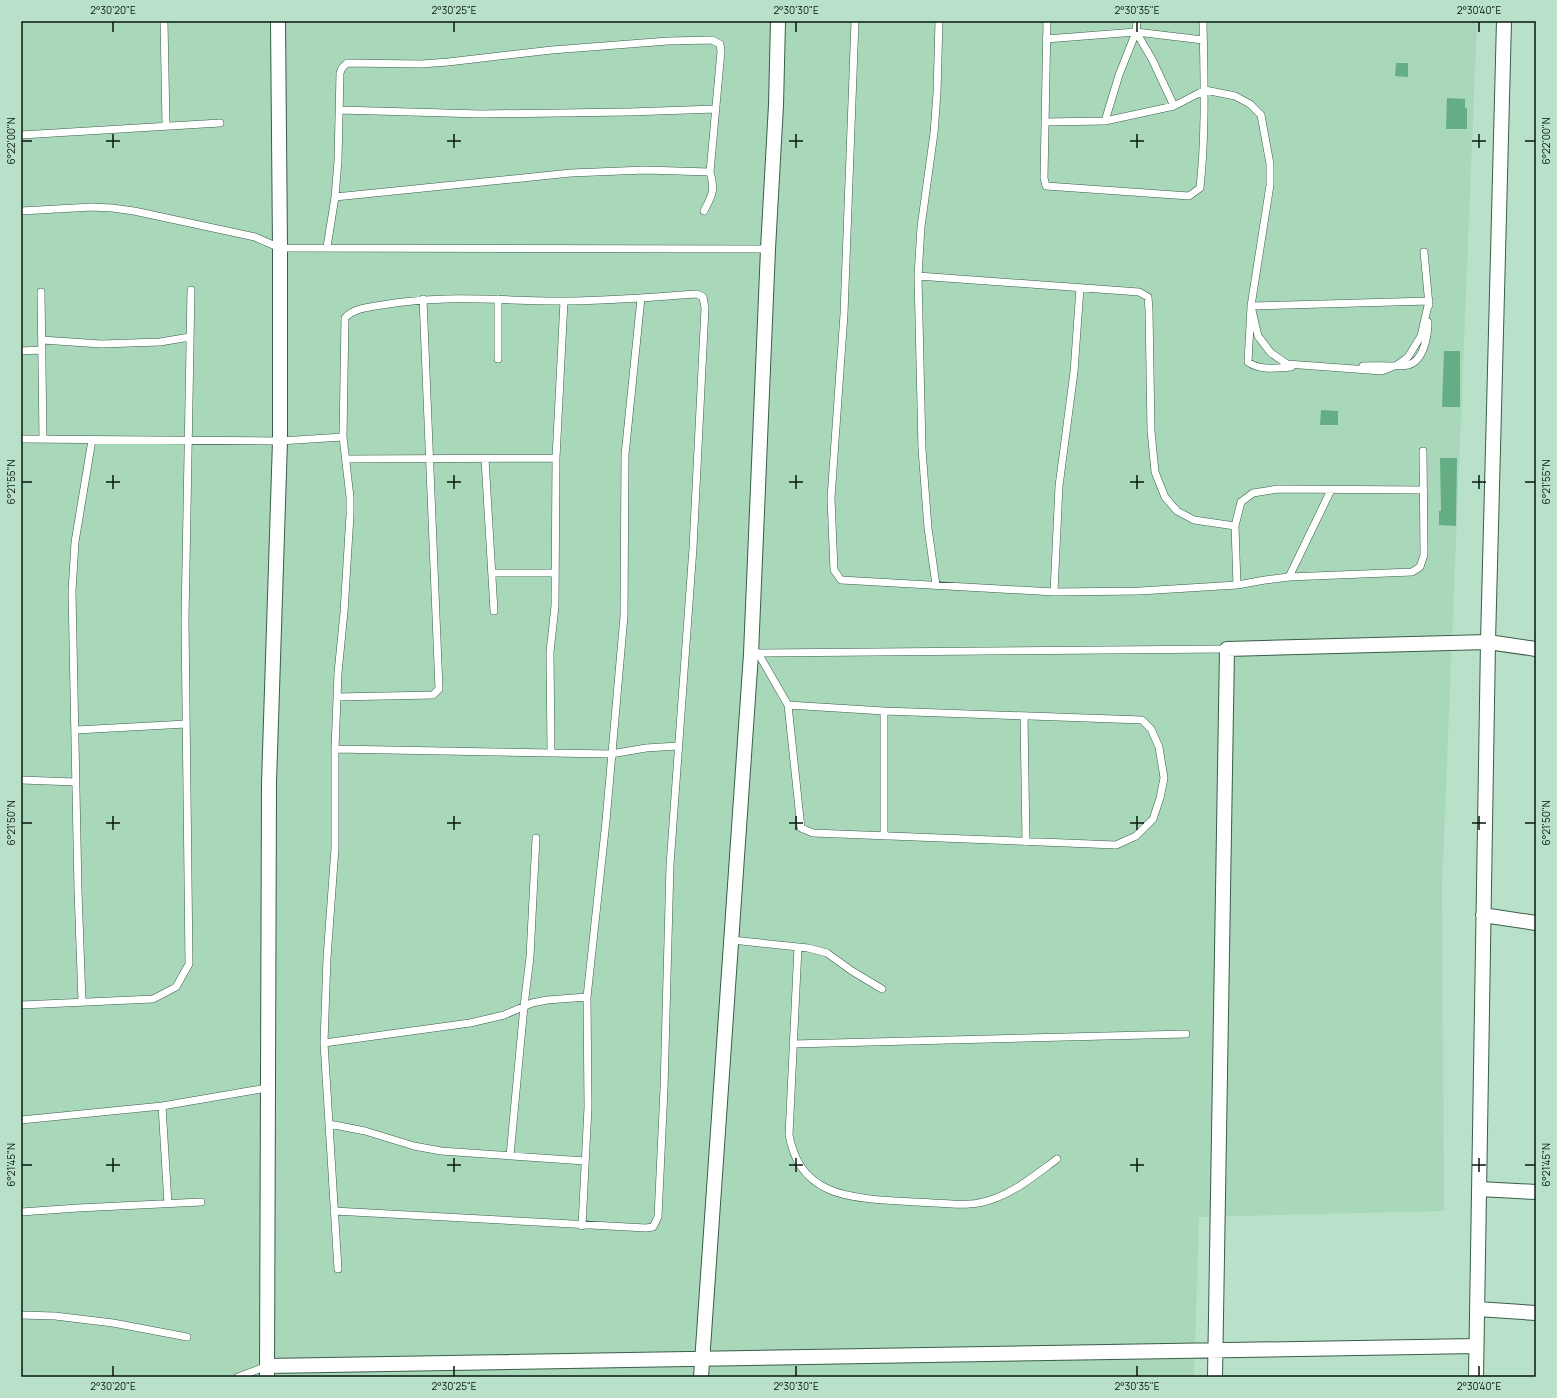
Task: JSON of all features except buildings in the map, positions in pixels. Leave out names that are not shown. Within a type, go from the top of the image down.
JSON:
[{"type":"street","points":[[278,21],[280,441],[269,783],[267,1371],[702,1358],[1476,1346]]},
{"type":"street","points":[[701,1377],[732,940],[755,653],[768,249],[776,106],[778,21]]},
{"type":"street","points":[[1476,1377],[1488,642],[1504,21]]},
{"type":"street","points":[[1215,1377],[1227,649],[1488,642],[1536,649]]},
{"type":"street","points":[[1483,915],[1536,923]]},
{"type":"street","points":[[1479,1189],[1536,1192]]},
{"type":"street","points":[[1477,1309],[1536,1313]]},
{"type":"lane","points":[[164,21],[166,125]]},
{"type":"lane","points":[[855,21],[844,306],[831,498],[834,570],[841,580],[1054,592],[1140,591],[1237,585],[1289,577],[1412,572],[1420,567],[1424,555],[1423,451]]},
{"type":"lane","points":[[936,585],[928,528],[922,449],[918,276],[921,227],[933,141],[937,93],[939,21]]},
{"type":"lane","points":[[1047,21],[1044,178],[1046,186],[1189,196],[1200,188],[1205,90],[1203,21]]},
{"type":"lane","points":[[1106,121],[1119,75],[1136,32],[1137,21]]},
{"type":"lane","points":[[1046,39],[1136,32],[1203,40]]},
{"type":"lane","points":[[1136,32],[1152,59],[1174,106]]},
{"type":"lane","points":[[328,247],[335,197],[340,110],[340,73],[342,68],[347,63],[435,63],[552,50],[668,41],[712,40],[720,44],[721,51],[710,172],[714,185],[711,199],[704,211]]},
{"type":"lane","points":[[1045,122],[1106,121],[1174,106],[1205,90],[1235,96],[1250,104],[1261,115],[1270,164],[1270,185],[1251,306],[1248,362],[1253,366],[1265,368],[1408,364],[1416,361],[1422,353],[1428,324],[1429,301],[1424,252]]},
{"type":"lane","points":[[340,110],[481,114],[716,109]]},
{"type":"lane","points":[[21,135],[166,125],[220,123]]},
{"type":"lane","points":[[335,197],[571,173],[645,170],[710,172]]},
{"type":"lane","points":[[21,212],[92,207],[134,211],[255,237],[280,248],[768,249]]},
{"type":"lane","points":[[918,276],[1139,292],[1148,297],[1150,310],[1151,431],[1155,472],[1165,497],[1177,511],[1194,520],[1235,526]]},
{"type":"lane","points":[[1054,592],[1059,486],[1074,372],[1080,288]]},
{"type":"lane","points":[[21,1005],[153,999],[176,987],[189,964],[185,620],[190,290]]},
{"type":"lane","points":[[41,292],[43,439]]},
{"type":"lane","points":[[334,1210],[582,1226],[646,1228],[652,1226],[658,1217],[664,1089],[670,865],[693,548],[705,308],[703,297],[697,294],[564,301],[498,299],[405,300],[351,312],[345,318],[344,437],[350,497],[350,515],[337,697],[335,749],[335,848],[324,1043],[334,1210],[338,1269]]},
{"type":"lane","points":[[582,1226],[588,1107],[587,997],[612,754],[624,616],[626,448],[641,298]]},
{"type":"lane","points":[[337,697],[434,695],[439,689],[423,299]]},
{"type":"lane","points":[[498,299],[498,359]]},
{"type":"lane","points":[[550,753],[550,652],[555,606],[556,458],[564,301]]},
{"type":"lane","points":[[1251,306],[1258,336],[1271,353],[1287,364],[1382,371],[1397,365],[1408,357],[1422,336],[1429,301]]},
{"type":"lane","points":[[1251,306],[1429,301]]},
{"type":"lane","points":[[42,340],[100,344],[160,342],[190,337]]},
{"type":"lane","points":[[21,351],[42,350]]},
{"type":"lane","points":[[21,439],[280,441],[344,437]]},
{"type":"lane","points":[[82,1002],[75,782],[76,730],[72,591],[75,542],[92,440]]},
{"type":"lane","points":[[346,459],[556,458]]},
{"type":"lane","points":[[485,459],[494,611]]},
{"type":"lane","points":[[1237,585],[1235,526],[1241,502],[1252,493],[1278,489],[1424,490]]},
{"type":"lane","points":[[1289,577],[1331,490]]},
{"type":"lane","points":[[492,573],[555,574]]},
{"type":"lane","points":[[755,653],[1227,649]]},
{"type":"lane","points":[[755,653],[788,705],[801,828],[813,834],[1116,845],[1136,836],[1153,819],[1160,798],[1164,778],[1159,747],[1152,728],[1142,720],[884,711],[788,705]]},
{"type":"lane","points":[[884,711],[884,836]]},
{"type":"lane","points":[[1024,716],[1026,842]]},
{"type":"lane","points":[[76,730],[186,724]]},
{"type":"lane","points":[[335,749],[612,754],[646,748],[678,746]]},
{"type":"lane","points":[[21,780],[75,782]]},
{"type":"lane","points":[[510,1156],[530,957],[536,838]]},
{"type":"lane","points":[[732,940],[808,948],[827,953],[852,971],[882,989]]},
{"type":"lane","points":[[798,947],[789,1135],[792,1149],[798,1164],[809,1176],[828,1189],[846,1195],[883,1200],[969,1204],[996,1198],[1021,1185],[1057,1159]]},
{"type":"lane","points":[[324,1043],[470,1023],[504,1015],[532,1003],[547,1000],[587,997]]},
{"type":"lane","points":[[793,1044],[1186,1034]]},
{"type":"lane","points":[[21,1120],[162,1106],[267,1088]]},
{"type":"lane","points":[[162,1106],[168,1204]]},
{"type":"lane","points":[[329,1124],[365,1131],[420,1147],[441,1151],[585,1161]]},
{"type":"lane","points":[[21,1212],[201,1202]]},
{"type":"lane","points":[[21,1315],[55,1316],[113,1323],[187,1337]]},
{"type":"lane","points":[[238,1377],[267,1371]]},
{"type":"shaded area","points":[[21,21],[1477,21],[1442,887],[1444,1211],[1199,1217],[1194,1377],[21,1377]]}]
